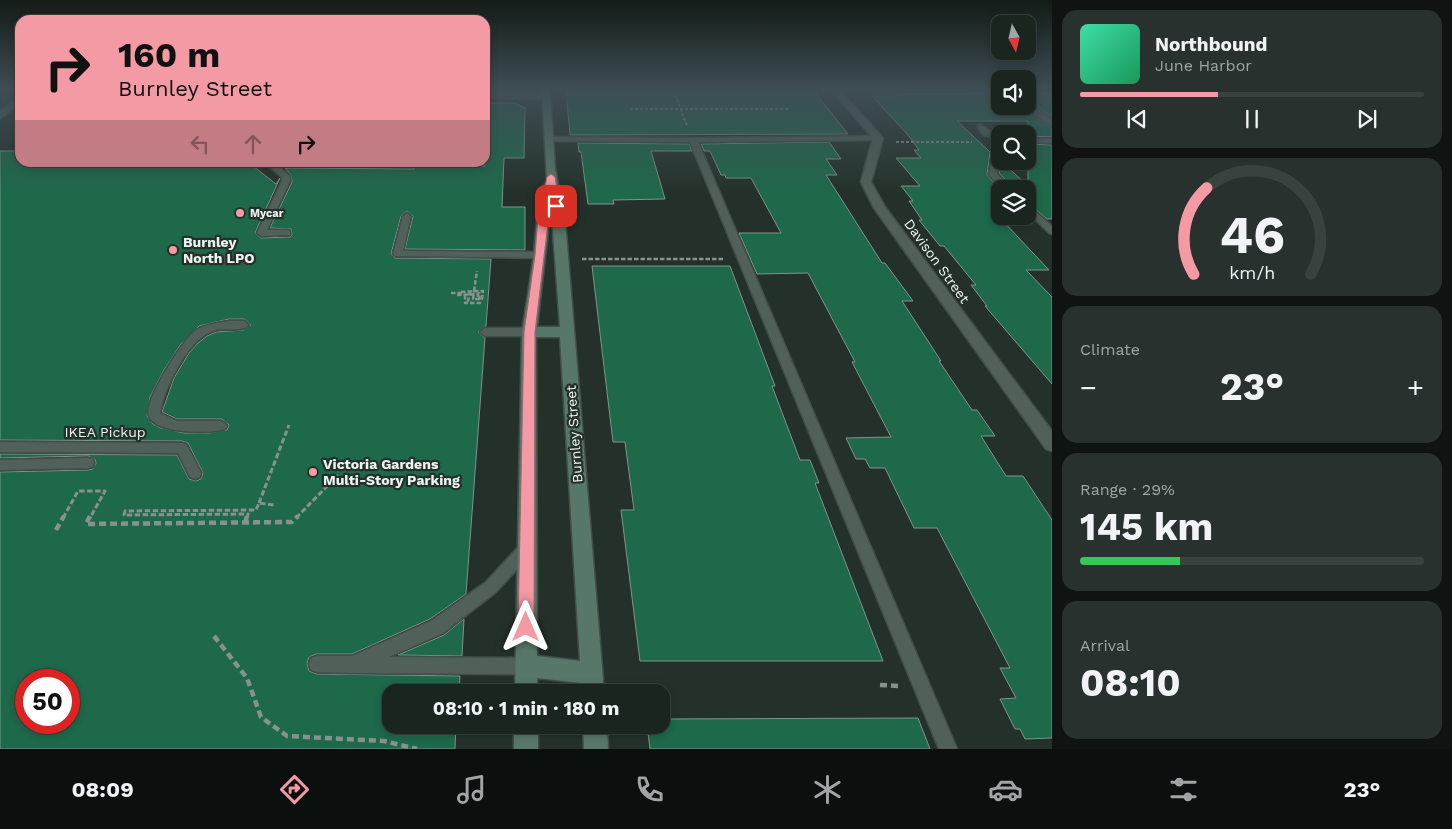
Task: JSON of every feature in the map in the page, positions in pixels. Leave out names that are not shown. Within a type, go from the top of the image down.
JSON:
[{"type":"main road","name":"Burnley Street","points":[[547,125],[551,177],[559,220],[592,683]]},
{"type":"main road","name":"Burnley Street","points":[[526,684],[529,332],[540,255],[543,217],[551,177]]},
{"type":"main road","points":[[529,332],[566,332]]},
{"type":"main road","points":[[526,666],[592,683]]},
{"type":"main road","points":[[526,734],[526,749]]},
{"type":"main road","points":[[595,734],[596,749]]},
{"type":"street","points":[[866,125],[878,138]]},
{"type":"street","name":"Davison Street","points":[[878,138],[866,182],[880,208],[1052,444]]},
{"type":"lane","points":[[980,126],[991,136]]},
{"type":"lane","points":[[548,139],[878,138]]},
{"type":"lane","points":[[693,140],[948,749]]},
{"type":"lane","points":[[1036,140],[1052,140]]},
{"type":"lane","points":[[274,167],[286,176],[286,181],[261,233],[286,233]]},
{"type":"lane","points":[[407,216],[398,254],[540,255]]},
{"type":"lane","points":[[1036,216],[1052,231]]},
{"type":"lane","points":[[221,426],[176,426],[162,422],[154,415],[156,403],[186,345],[194,336],[218,326],[244,325]]},
{"type":"lane","points":[[485,332],[529,332]]},
{"type":"lane","name":"IKEA Pickup","points":[[0,447],[182,448],[195,473]]},
{"type":"lane","points":[[0,465],[88,463]]},
{"type":"lane","points":[[351,665],[437,627],[491,587],[527,548]]},
{"type":"lane","points":[[317,664],[526,666]]},
{"type":"path","points":[[687,125],[693,140]]},
{"type":"path","points":[[896,142],[991,140]]},
{"type":"path","points":[[578,259],[742,259]]},
{"type":"path","points":[[461,292],[470,291],[476,291],[483,291],[482,299],[473,299],[474,293],[475,284],[476,274],[478,264]]},
{"type":"path","points":[[457,295],[465,295],[471,295],[478,294],[478,302],[468,301],[470,291]]},
{"type":"path","points":[[452,293],[480,292],[480,303],[465,303],[465,295]]},
{"type":"path","points":[[245,523],[248,514],[124,515],[125,510],[256,510],[290,425]]},
{"type":"path","points":[[56,530],[78,491],[104,491],[86,524],[292,522],[338,474]]},
{"type":"path","points":[[259,503],[274,505]]},
{"type":"path","points":[[214,636],[247,678],[261,717],[287,736],[384,741],[417,749]]},
{"type":"building","points":[[490,125],[525,125],[524,158],[504,158],[502,207],[525,207],[525,250],[405,249],[413,216],[407,211],[401,216],[391,254],[395,258],[491,259],[486,326],[478,332],[485,338],[466,594],[430,619],[352,654],[316,654],[309,657],[307,663],[309,671],[317,674],[460,676],[460,684],[382,684],[382,734],[456,734],[455,749],[0,749],[0,472],[88,470],[93,469],[96,463],[95,459],[88,456],[0,458],[0,454],[177,455],[189,479],[196,481],[201,479],[203,473],[188,443],[182,441],[0,440],[0,151],[15,151],[15,167],[254,167],[276,184],[280,178],[255,233],[261,238],[290,237],[292,235],[291,229],[270,228],[292,182],[291,175],[285,168],[414,169],[414,167],[490,167]],"holes":[[[229,319],[244,319],[251,325],[243,330],[216,332],[198,343],[189,353],[174,378],[162,412],[177,419],[222,419],[229,425],[227,430],[208,433],[184,433],[161,428],[153,424],[147,416],[150,397],[164,370],[181,344],[199,326]]]},
{"type":"building","points":[[569,125],[841,125],[848,134],[570,135]]},
{"type":"building","points":[[899,125],[961,125],[990,152],[987,175],[992,180],[991,225],[1007,225],[1049,270],[1026,270],[1052,297],[1052,384],[985,306],[987,306],[971,285],[976,285],[944,246],[940,246],[919,220],[922,220],[909,201],[913,201],[901,186],[920,186],[896,158],[921,158],[914,150],[919,150]]},
{"type":"building","points":[[1028,125],[1047,125],[1052,129],[1052,137],[1036,136],[1036,125]]},
{"type":"building","points":[[829,142],[841,159],[826,159],[837,175],[826,175],[882,263],[885,263],[913,301],[902,301],[941,361],[939,361],[972,410],[977,410],[995,436],[981,436],[1006,476],[1023,476],[1052,520],[1052,738],[1025,739],[1020,729],[1015,729],[1000,699],[1016,698],[1000,668],[1010,668],[937,528],[914,528],[885,468],[870,468],[865,459],[856,459],[846,438],[891,437],[852,362],[855,362],[808,273],[757,274],[739,233],[781,233],[751,178],[726,178],[725,175],[721,175],[710,151],[704,151],[701,144]]},
{"type":"building","points":[[578,143],[689,144],[692,151],[651,151],[665,199],[613,200],[614,204],[588,204],[581,152],[579,152]]},
{"type":"building","points":[[1036,144],[1052,145],[1052,219],[1047,219],[1036,210],[1036,180],[1028,180],[1028,170],[1036,170]]},
{"type":"building","points":[[1000,170],[1011,170],[1022,180],[1006,180],[999,173]]},
{"type":"building","points":[[592,266],[730,266],[775,386],[772,386],[800,460],[810,460],[819,483],[815,483],[883,661],[640,661],[621,510],[634,510],[625,442],[613,442]]},
{"type":"building","points":[[464,619],[462,656],[398,655],[444,635]]},
{"type":"building","points":[[918,718],[930,749],[650,749],[648,734],[670,734],[670,719]]},
{"type":"tunnel","points":[[187,258],[248,260]]},
{"type":"place","name":"Mycar","points":[[240,213]]},
{"type":"place","name":"Burnley North LPO","points":[[173,250]]},
{"type":"place","name":"Victoria Gardens Multi-Story Parking","points":[[313,472]]},
{"type":"route","points":[[526,627],[529,332],[540,255],[543,217],[551,177],[556,206]]}]
